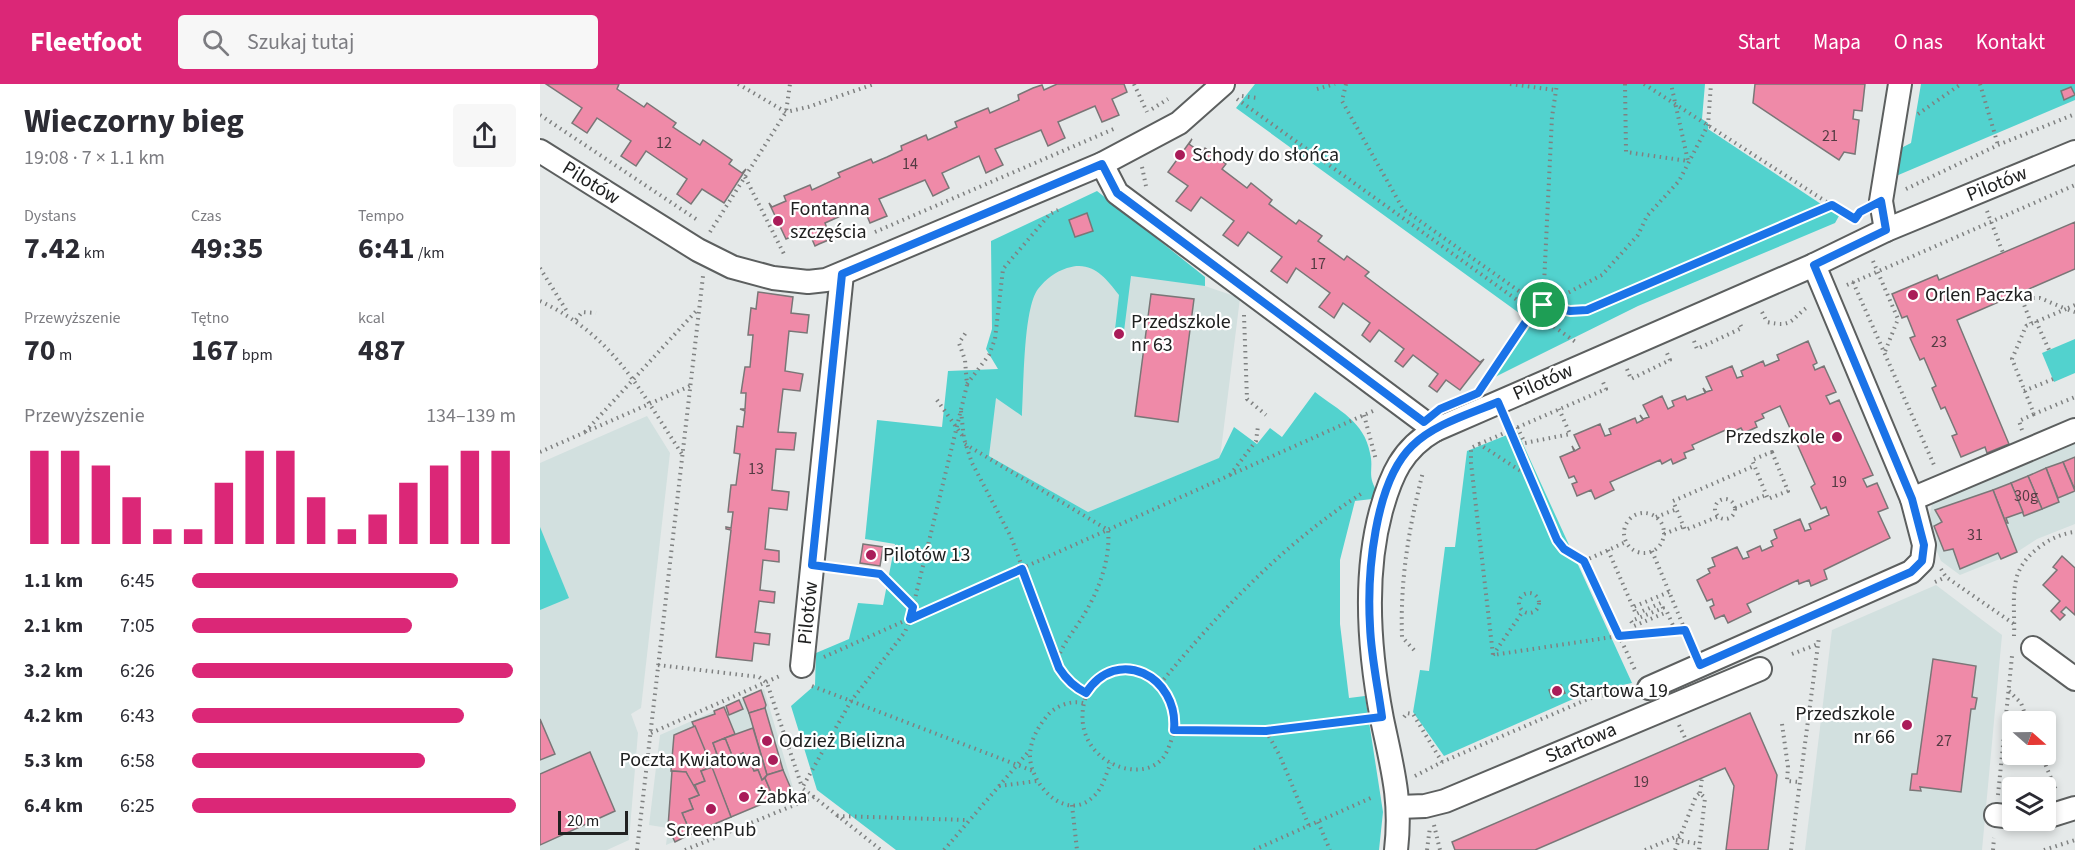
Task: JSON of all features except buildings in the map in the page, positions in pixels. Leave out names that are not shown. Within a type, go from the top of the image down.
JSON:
[{"type":"street","name":"Pilotów","points":[[540,151],[702,252],[732,267],[773,278],[808,282],[826,280],[842,274],[1102,164],[1179,123],[1223,84]]},
{"type":"street","points":[[1886,230],[1881,201],[1900,84]]},
{"type":"street","name":"Pilotów","points":[[1435,430],[1814,265],[1886,230],[2075,152]]},
{"type":"street","points":[[1102,164],[1117,193],[1435,430],[1419,439],[1402,458],[1392,475],[1378,522],[1373,559],[1370,625],[1382,717],[1398,796],[1396,850]]},
{"type":"street","points":[[1639,684],[1700,665],[1911,572],[1922,561],[1924,545],[1912,499],[1814,265]]},
{"type":"street","name":"Pilotów","points":[[805,672],[812,565],[842,274]]},
{"type":"street","points":[[1912,499],[2075,430]]},
{"type":"street","points":[[2033,648],[2075,679]]},
{"type":"street","name":"Startowa","points":[[1398,796],[1425,806],[1445,801],[1760,669]]},
{"type":"street","points":[[2056,814],[2075,808]]},
{"type":"path","points":[[738,84],[786,112],[808,108],[874,84]]},
{"type":"path","points":[[637,850],[699,308],[702,252],[711,229],[786,112],[790,84]]},
{"type":"path","points":[[1134,84],[1147,112]]},
{"type":"path","points":[[1317,89],[1335,84]]},
{"type":"path","points":[[1346,84],[1342,101],[1403,209],[1526,296],[1543,305],[1570,311],[1587,310],[1605,305],[1832,205]]},
{"type":"path","points":[[1510,84],[1555,90]]},
{"type":"path","points":[[1543,305],[1557,84]]},
{"type":"path","points":[[1625,84],[1626,152],[1688,161]]},
{"type":"path","points":[[1644,84],[1855,219]]},
{"type":"path","points":[[1671,84],[1688,161]]},
{"type":"path","points":[[1484,384],[1533,311],[1602,276],[1638,235],[1647,216],[1679,181],[1708,125],[1711,84]]},
{"type":"path","points":[[1896,109],[1919,114],[1961,84]]},
{"type":"path","points":[[1980,84],[1998,145]]},
{"type":"path","points":[[1137,117],[1174,95]]},
{"type":"path","points":[[1257,98],[1232,95],[1577,344]]},
{"type":"path","points":[[1850,225],[1860,212],[1881,201],[1998,145],[2075,114]]},
{"type":"path","points":[[540,115],[720,234]]},
{"type":"path","points":[[873,233],[1118,127]]},
{"type":"path","points":[[1139,186],[1147,192],[1140,160]]},
{"type":"path","points":[[745,176],[787,259]]},
{"type":"path","points":[[1758,304],[1767,322],[1783,326],[1796,320],[1802,311],[1826,294],[1990,220],[2075,185]]},
{"type":"path","points":[[1979,192],[2003,253]]},
{"type":"path","points":[[967,385],[989,355],[995,339],[1003,268],[1050,214],[1060,209]]},
{"type":"path","points":[[1399,215],[1403,209]]},
{"type":"path","points":[[779,257],[794,259]]},
{"type":"path","points":[[540,268],[568,314]]},
{"type":"path","points":[[1878,271],[1898,318],[1884,354]]},
{"type":"path","points":[[1853,282],[1932,462],[1953,482]]},
{"type":"path","points":[[1245,289],[1246,399],[1266,415]]},
{"type":"path","points":[[2049,350],[2020,296],[2040,298],[2075,312]]},
{"type":"path","points":[[540,301],[568,314],[603,342],[633,380],[682,455]]},
{"type":"path","points":[[2075,305],[2026,326],[2012,359],[2034,414],[2075,397]]},
{"type":"path","points":[[585,432],[699,308]]},
{"type":"path","points":[[576,320],[582,312],[596,314]]},
{"type":"path","points":[[1691,334],[1697,349],[1742,328],[1736,313]]},
{"type":"path","points":[[802,788],[851,701],[905,632],[910,619],[967,385],[965,360],[959,343],[967,331]]},
{"type":"path","points":[[1568,349],[1588,339]]},
{"type":"path","points":[[1624,364],[1631,378],[1670,360],[1664,345]]},
{"type":"path","points":[[1493,655],[1471,447],[1606,389],[1600,375]]},
{"type":"path","points":[[2024,391],[2053,379]]},
{"type":"path","points":[[540,452],[690,386]]},
{"type":"path","points":[[937,400],[965,441],[1108,530]]},
{"type":"path","points":[[910,619],[1396,400]]},
{"type":"path","points":[[1254,850],[1318,822],[1398,796],[1442,762],[1588,699],[1639,684],[1584,561],[1564,549],[1557,540],[1498,402]]},
{"type":"path","points":[[1517,427],[1525,443],[1570,434],[1559,409]]},
{"type":"path","points":[[961,410],[965,441],[978,479],[1011,537],[1057,661],[1066,680],[1086,693]]},
{"type":"path","points":[[1364,415],[1378,471]]},
{"type":"path","points":[[1229,476],[1256,441],[1258,426]]},
{"type":"path","points":[[1479,444],[1530,477]]},
{"type":"path","points":[[1772,452],[1788,491],[1768,499],[1766,495],[1752,460],[1772,452]]},
{"type":"path","points":[[1717,516],[1686,530],[1673,501],[1754,466]]},
{"type":"path","points":[[1414,650],[1402,637],[1401,588],[1409,527],[1424,468]]},
{"type":"path","points":[[1160,684],[1211,623],[1286,551],[1333,511],[1370,488]]},
{"type":"path","points":[[1735,508],[1729,499],[1718,501],[1714,511],[1717,516],[1726,519],[1731,517],[1735,508],[1766,495]]},
{"type":"path","points":[[1656,517],[1664,534],[1662,541],[1652,551],[1637,552],[1626,543],[1624,529],[1631,518],[1643,513],[1656,517],[1677,509]]},
{"type":"path","points":[[1664,534],[1684,526]]},
{"type":"path","points":[[1057,661],[1067,638],[1080,621],[1095,592],[1110,549],[1108,530]]},
{"type":"path","points":[[2006,777],[2016,578],[2024,563],[2040,546],[2065,532],[2075,532]]},
{"type":"path","points":[[1584,561],[1626,543]]},
{"type":"path","points":[[1608,550],[1636,614],[1661,603],[1664,608],[1631,621],[1634,626],[1666,612],[1675,630]]},
{"type":"path","points":[[1652,551],[1700,665]]},
{"type":"path","points":[[812,565],[880,574],[913,607]]},
{"type":"path","points":[[1925,586],[1945,575],[2014,625],[2026,635],[2033,648]]},
{"type":"path","points":[[1633,607],[1669,592]]},
{"type":"path","points":[[1527,593],[1536,594],[1540,601],[1538,609],[1531,613],[1523,611],[1519,605],[1521,597],[1527,593]]},
{"type":"path","points":[[1493,655],[1523,611]]},
{"type":"path","points":[[1493,655],[1619,636],[1685,630]]},
{"type":"path","points":[[1791,850],[1820,632]]},
{"type":"path","points":[[1792,654],[1818,644]]},
{"type":"path","points":[[658,665],[759,677],[767,683],[802,788],[881,850]]},
{"type":"path","points":[[1121,669],[1149,676],[1160,684],[1173,705],[1174,730],[1167,752],[1160,764],[1142,769],[1110,763],[1098,755],[1085,738],[1081,717],[1086,693],[1094,681],[1108,671],[1121,669]]},
{"type":"path","points":[[805,672],[813,688],[1033,771]]},
{"type":"path","points":[[2009,691],[2021,703],[2024,711]]},
{"type":"path","points":[[944,850],[1031,750],[1039,727],[1050,712],[1073,700],[1083,703]]},
{"type":"path","points":[[1407,713],[1413,714],[1442,762]]},
{"type":"path","points":[[1174,730],[1266,731],[1382,717]]},
{"type":"path","points":[[1782,724],[1788,767],[1786,781],[1799,782]]},
{"type":"path","points":[[1266,731],[1281,756],[1310,826]]},
{"type":"path","points":[[1031,750],[1033,771],[1043,791],[1055,800],[1072,805],[1085,803],[1095,795],[1110,763]]},
{"type":"path","points":[[1675,850],[1696,796],[1700,793],[1702,778]]},
{"type":"path","points":[[998,786],[1037,781]]},
{"type":"path","points":[[1699,850],[1705,798],[1700,793]]},
{"type":"path","points":[[685,850],[814,797]]},
{"type":"path","points":[[1072,805],[1077,850]]},
{"type":"path","points":[[837,816],[968,820]]},
{"type":"path","points":[[1427,850],[1432,818]]},
{"type":"path","points":[[1318,822],[1330,850]]},
{"type":"path","points":[[1993,850],[2002,824]]},
{"type":"path","points":[[1645,850],[1681,835]]},
{"type":"path","points":[[1672,839],[1699,844]]},
{"type":"path","points":[[2044,850],[2075,840]]},
{"type":"shaded area","points":[[1255,84],[1705,84],[1702,119],[1708,123],[1708,129],[1839,216],[1835,223],[1638,306],[1495,377],[1493,375],[1530,321],[1236,108]]},
{"type":"shaded area","points":[[1921,84],[2075,84],[2075,100],[1896,176],[1901,148],[1911,143]]},
{"type":"shaded area","points":[[1097,191],[1205,277],[1205,286],[1131,276],[1123,339],[1114,338],[1119,295],[1103,276],[1091,268],[1076,266],[1051,276],[1038,289],[1029,313],[1022,416],[996,398],[989,456],[1088,512],[1219,458],[1234,427],[1257,444],[1270,428],[1282,437],[1315,392],[1356,425],[1367,442],[1371,459],[1371,475],[1376,490],[1372,499],[1355,501],[1340,560],[1340,624],[1349,698],[1365,696],[1383,812],[1379,850],[896,850],[817,790],[791,706],[815,685],[816,653],[849,639],[858,603],[883,605],[895,544],[865,539],[877,420],[942,427],[948,371],[998,369],[986,349],[992,329],[991,241]]},
{"type":"shaded area","name":"Przedszkole nr 63","points":[[1133,219],[1205,277],[1205,286],[1240,298],[1220,458],[1088,512],[989,456],[1008,274]]},
{"type":"shaded area","points":[[2075,339],[2075,373],[2054,382],[2042,353]]},
{"type":"shaded area","points":[[647,416],[670,453],[641,708],[631,714],[638,733],[629,840],[607,850],[540,850],[540,463]]},
{"type":"shaded area","points":[[1517,431],[1632,683],[1589,692],[1444,756],[1413,712],[1420,670],[1429,671],[1445,547],[1455,547],[1467,451]]},
{"type":"shaded area","points":[[2075,440],[2075,524],[2037,539],[2017,552],[1960,575],[1941,561],[1927,528],[1933,499]]},
{"type":"shaded area","points":[[540,527],[569,598],[540,610]]},
{"type":"shaded area","name":"Przedszkole nr 66","points":[[1936,585],[2002,635],[1982,850],[1805,850],[1832,630]]},
{"type":"shaded area","points":[[764,689],[794,791],[666,845],[668,828],[649,825],[660,735]]},
{"type":"place","name":"Schody do słońca","points":[[1180,155]]},
{"type":"place","name":"Fontanna szczęścia","points":[[778,221]]},
{"type":"place","name":"Orlen Paczka","points":[[1913,295]]},
{"type":"place","name":"Przedszkole nr 63","points":[[1119,334]]},
{"type":"place","name":"Przedszkole","points":[[1837,437]]},
{"type":"place","name":"Pilotów 13","points":[[871,555]]},
{"type":"place","name":"Startowa 19","points":[[1557,691]]},
{"type":"place","name":"Przedszkole nr 66","points":[[1907,725]]},
{"type":"place","name":"Odzież Bielizna","points":[[767,741]]},
{"type":"place","name":"Poczta Kwiatowa","points":[[773,760]]},
{"type":"place","name":"Żabka","points":[[744,797]]},
{"type":"place","name":"ScreenPub","points":[[711,809]]},
{"type":"route","points":[[1102,164],[1117,193],[1424,422],[1440,409],[1478,393],[1533,311],[1543,305],[1570,311],[1587,310],[1605,305],[1832,205],[1855,219],[1860,212],[1881,201],[1886,230],[1814,265],[1912,499],[1924,545],[1922,561],[1911,572],[1700,665],[1685,630],[1619,636],[1584,561],[1564,549],[1557,540],[1498,402],[1419,439],[1410,447],[1392,475],[1378,522],[1370,597],[1370,625],[1382,717],[1266,731],[1174,730],[1173,705],[1168,694],[1149,676],[1136,672],[1121,669],[1108,671],[1094,681],[1086,693],[1079,689],[1066,680],[1059,668],[1022,569],[910,619],[913,607],[880,574],[812,565],[842,274],[1102,164]]}]
